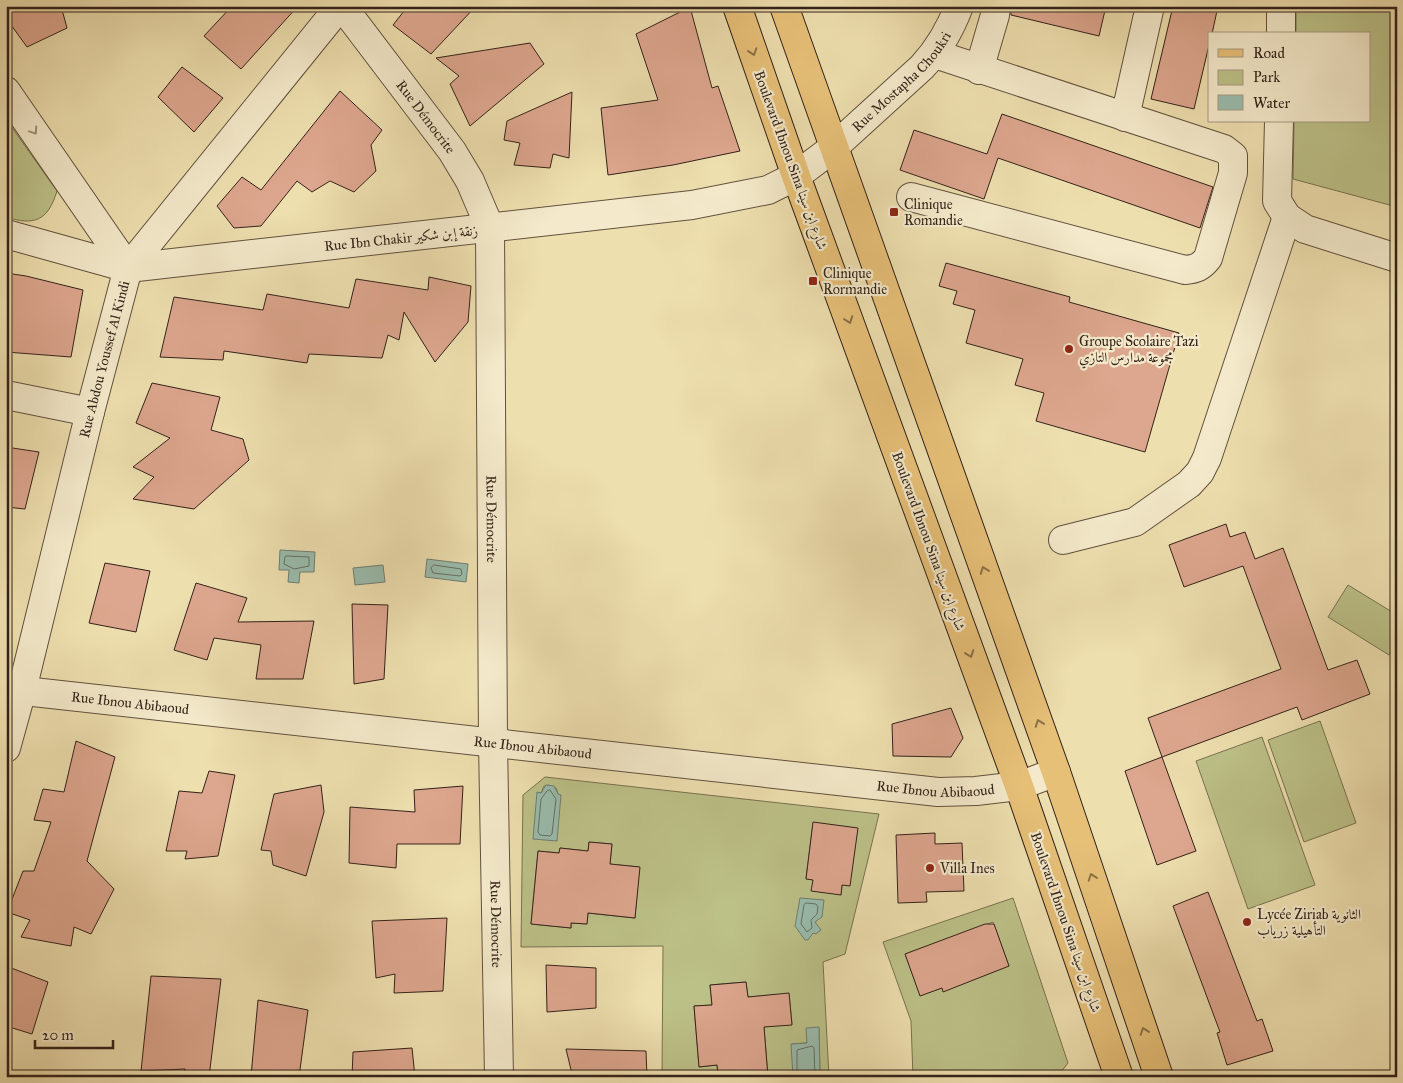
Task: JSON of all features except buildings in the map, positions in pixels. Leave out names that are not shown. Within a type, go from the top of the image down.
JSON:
[{"type":"main road","name":"Boulevard Ibnou Sina شارع ابن سينا","points":[[737,6],[796,176],[1019,786],[1119,1077]]},
{"type":"main road","points":[[784,6],[1056,772],[1159,1077]]},
{"type":"street","name":"Rue Démocrite","points":[[341,6],[452,151],[470,181],[490,228],[493,743],[499,1077]]},
{"type":"street","name":"Rue Abdou Youssef Al Kindi","points":[[6,748],[14,689],[128,268],[341,6]]},
{"type":"street","name":"Rue Mostapha Choukri","points":[[796,176],[834,148],[934,54],[948,34],[959,6]]},
{"type":"street","points":[[979,70],[996,6]]},
{"type":"street","points":[[1125,117],[1150,6]]},
{"type":"street","points":[[1281,6],[1281,32]]},
{"type":"street","points":[[911,197],[1185,270],[1195,269],[1203,265],[1208,258],[1233,172],[1233,156],[1224,149],[934,54]]},
{"type":"street","points":[[6,91],[128,268]]},
{"type":"street","points":[[1279,122],[1277,201],[1287,217],[1305,229],[1397,258]]},
{"type":"street","name":"Rue Ibn Chakir زنقة إبن شكير","points":[[6,234],[128,268],[692,205],[768,190],[796,176]]},
{"type":"street","points":[[1062,540],[1135,522],[1188,484],[1200,472],[1207,458],[1287,217]]},
{"type":"street","points":[[6,395],[90,412]]},
{"type":"street","name":"Rue Ibnou Abibaoud","points":[[14,689],[938,792],[976,791],[1019,786],[1056,772]]},
{"type":"green space","points":[[1296,6],[1397,6],[1397,207],[1293,179],[1294,122],[1370,122],[1370,32],[1296,32]]},
{"type":"green space","points":[[6,119],[57,191],[49,209],[39,219],[25,221],[6,217]]},
{"type":"green space","points":[[1348,585],[1397,615],[1397,643],[1389,655],[1328,617]]},
{"type":"green space","points":[[1320,721],[1356,823],[1304,842],[1268,740]]},
{"type":"green space","points":[[1262,737],[1315,885],[1248,909],[1196,761]]},
{"type":"green space","points":[[545,777],[879,814],[845,954],[823,962],[829,1077],[820,1077],[819,1028],[807,1043],[792,1044],[793,1077],[768,1077],[764,1027],[792,1024],[789,994],[748,997],[746,982],[710,985],[712,1005],[694,1006],[699,1067],[717,1065],[718,1074],[742,1072],[743,1077],[662,1077],[663,946],[521,947],[523,795]],"holes":[[[548,785],[556,788],[558,794],[537,793],[541,793],[544,786]],[[813,823],[842,885],[841,895],[806,878]],[[589,842],[612,844],[610,864],[639,867],[635,918],[588,913],[587,924],[571,923],[571,928],[531,924],[538,851],[559,853],[560,848],[588,851]],[[800,898],[816,920],[814,933]]]},
{"type":"green space","points":[[1013,898],[1068,1063],[1057,1077],[913,1077],[911,1021],[883,942]],"holes":[[[993,922],[1009,966],[943,991],[942,988],[920,995],[905,954]]]},
{"type":"water","points":[[280,550],[315,552],[314,572],[300,572],[299,583],[288,582],[289,570],[279,570]]},
{"type":"water","points":[[427,559],[468,564],[466,582],[425,577]]},
{"type":"water","points":[[383,565],[385,582],[355,585],[353,568]]},
{"type":"water","points":[[546,785],[554,786],[558,794],[561,795],[557,841],[533,839],[537,792],[541,793]]},
{"type":"water","points":[[800,898],[824,900],[822,917],[815,922],[821,930],[816,934],[813,933],[808,940],[805,940],[795,926]]},
{"type":"water","points":[[819,1027],[820,1077],[793,1077],[791,1044],[807,1043],[806,1028]]},
{"type":"place","name":"Clinique Romandie","points":[[894,212]]},
{"type":"place","name":"Clinique Rormandie","points":[[813,281]]},
{"type":"place","name":"Groupe Scolaire Tazi مجموعة مدارس التازي","points":[[1069,349]]},
{"type":"place","name":"Villa Ines","points":[[930,868]]},
{"type":"place","name":"Lycée Ziriab الثانوية التأهيلية زرياب","points":[[1247,922]]}]
